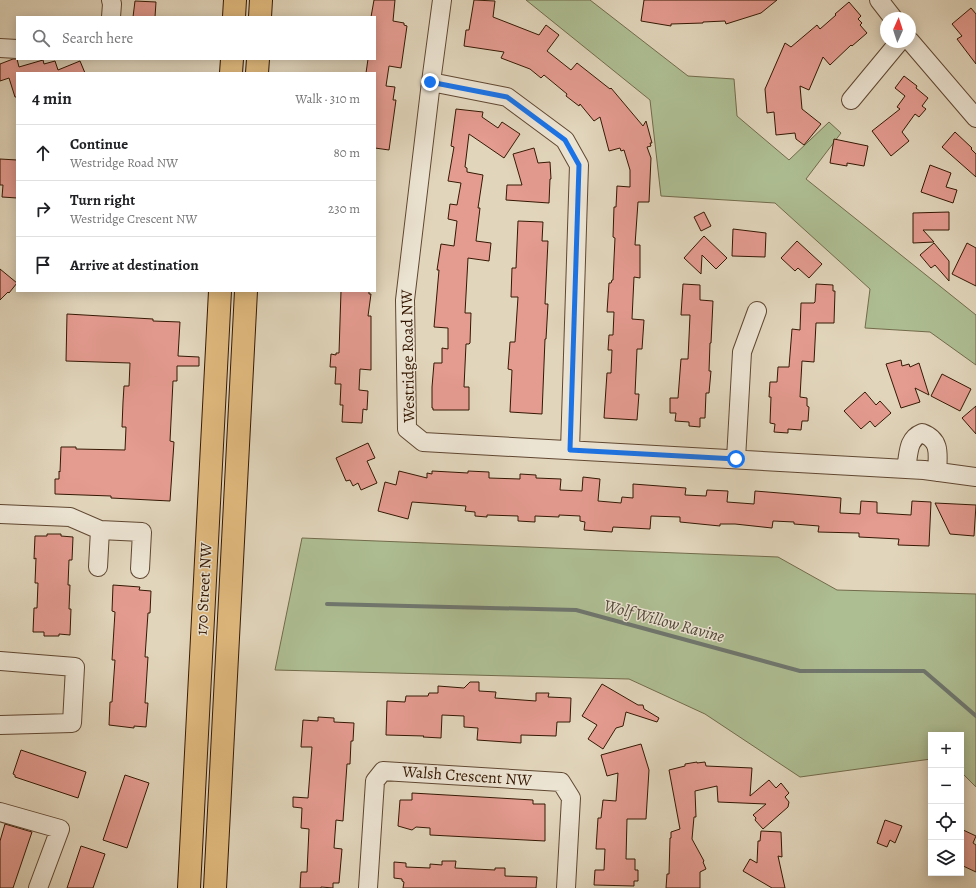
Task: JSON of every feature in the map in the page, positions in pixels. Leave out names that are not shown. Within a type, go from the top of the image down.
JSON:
[{"type":"main road","points":[[234,16],[235,0]]},
{"type":"main road","points":[[260,16],[261,0]]},
{"type":"main road","points":[[231,72],[232,60]]},
{"type":"main road","points":[[257,72],[258,60]]},
{"type":"main road","name":"170 Street NW","points":[[186,882],[220,292]]},
{"type":"main road","name":"170 Street NW","points":[[216,887],[246,292]]},
{"type":"street","points":[[111,0],[111,16]]},
{"type":"street","name":"Westridge Road NW","points":[[442,0],[430,82],[405,300],[407,429],[423,442],[906,469],[976,477]]},
{"type":"street","points":[[879,0],[888,12]]},
{"type":"street","points":[[0,48],[16,49]]},
{"type":"street","points":[[851,100],[894,48]]},
{"type":"street","points":[[916,48],[976,118]]},
{"type":"street","points":[[430,82],[507,97],[565,140],[579,165],[570,450]]},
{"type":"street","points":[[736,459],[742,352],[757,311]]},
{"type":"street","points":[[906,469],[911,441],[916,435],[922,433],[930,436],[936,443],[938,454],[937,472]]},
{"type":"street","points":[[0,514],[70,517],[100,530],[142,532],[140,569]]},
{"type":"street","points":[[98,567],[100,530]]},
{"type":"street","points":[[0,661],[75,667],[72,723],[0,725]]},
{"type":"street","name":"Walsh Crescent NW","points":[[368,888],[375,781],[383,771],[561,782],[571,798],[566,888]]},
{"type":"street","points":[[0,812],[60,829],[38,888]]},
{"type":"green space","points":[[526,0],[590,0],[688,76],[734,79],[737,116],[789,160],[829,122],[841,133],[806,179],[976,315],[976,365],[930,332],[865,328],[870,289],[775,203],[661,196],[650,100]]},
{"type":"green space","points":[[302,538],[778,557],[837,590],[976,594],[976,787],[964,775],[964,732],[928,732],[928,759],[800,777],[705,714],[629,679],[275,670]]},
{"type":"building","points":[[374,0],[395,0],[393,21],[404,23],[404,25],[407,26],[401,68],[389,66],[386,86],[395,87],[393,100],[396,100],[389,150],[376,148],[376,72],[366,72],[368,60],[376,60],[376,16],[371,16]]},
{"type":"building","points":[[474,0],[495,1],[493,17],[539,35],[546,25],[559,35],[547,51],[571,70],[577,63],[610,89],[611,88],[643,126],[646,121],[652,143],[650,143],[651,146],[647,147],[651,158],[649,202],[638,202],[635,245],[640,245],[640,278],[634,277],[632,319],[644,320],[642,349],[637,349],[635,394],[639,394],[637,420],[604,418],[607,373],[611,373],[612,350],[608,350],[609,335],[613,335],[614,312],[607,312],[609,283],[613,280],[615,238],[613,237],[614,207],[616,207],[617,186],[630,187],[630,170],[624,150],[621,151],[620,148],[609,151],[600,117],[594,121],[580,104],[579,106],[566,96],[567,94],[544,75],[541,78],[530,69],[501,58],[504,52],[464,46],[466,30],[469,30]]},
{"type":"building","points":[[644,0],[777,0],[761,13],[726,24],[725,21],[671,24],[671,26],[641,21]]},
{"type":"building","points":[[135,1],[156,2],[155,16],[133,16]]},
{"type":"building","points":[[849,2],[861,16],[858,19],[862,23],[860,25],[867,33],[852,46],[851,45],[830,65],[823,57],[809,90],[800,86],[802,109],[821,124],[804,145],[796,139],[795,133],[776,135],[774,112],[767,113],[765,89],[785,43],[791,47],[817,25],[820,29]]},
{"type":"building","points":[[971,8],[976,14],[976,64],[957,39],[962,36],[952,24]]},
{"type":"building","points":[[13,59],[17,60],[19,67],[43,60],[44,64],[55,61],[58,70],[80,61],[85,72],[16,72],[15,97],[9,78],[0,81],[0,64]]},
{"type":"building","points":[[904,76],[917,86],[916,88],[928,98],[922,106],[926,109],[919,117],[915,114],[902,132],[909,141],[891,156],[872,131],[900,109],[897,107],[905,96],[895,88]]},
{"type":"building","points":[[456,109],[483,112],[482,117],[498,128],[502,122],[520,134],[504,158],[469,134],[465,167],[467,168],[467,172],[483,175],[478,208],[480,208],[476,241],[491,243],[489,261],[468,258],[465,313],[471,313],[470,343],[466,344],[464,387],[469,387],[469,410],[433,410],[432,387],[434,363],[442,363],[442,348],[448,349],[448,328],[434,327],[439,270],[437,270],[441,244],[454,246],[457,221],[448,219],[450,204],[457,205],[461,183],[448,181],[454,147],[451,146]]},
{"type":"building","points":[[955,132],[972,148],[971,149],[976,154],[976,177],[942,147]]},
{"type":"building","points":[[834,139],[868,146],[864,166],[847,163],[847,166],[830,163]]},
{"type":"building","points":[[534,148],[538,163],[550,162],[551,179],[549,203],[506,200],[507,185],[522,185],[513,154]]},
{"type":"building","points":[[0,159],[16,160],[16,198],[2,197],[3,185],[0,185]]},
{"type":"building","points":[[930,165],[951,173],[946,187],[957,190],[953,203],[921,192]]},
{"type":"building","points":[[704,212],[711,226],[701,231],[694,217]]},
{"type":"building","points":[[949,212],[949,230],[923,230],[934,242],[913,243],[913,213]]},
{"type":"building","points":[[518,221],[543,222],[542,241],[548,241],[545,304],[548,304],[542,414],[510,412],[512,370],[508,369],[510,342],[515,342],[518,297],[511,297],[512,268],[516,268]]},
{"type":"building","points":[[733,229],[766,233],[765,257],[732,256]]},
{"type":"building","points":[[704,236],[727,258],[716,269],[702,255],[701,274],[684,258]]},
{"type":"building","points":[[797,241],[822,264],[809,278],[798,268],[795,271],[781,258]]},
{"type":"building","points":[[934,243],[949,261],[949,281],[935,265],[931,268],[920,255]]},
{"type":"building","points":[[967,243],[976,248],[976,286],[952,274]]},
{"type":"building","points":[[0,269],[16,282],[16,284],[9,293],[8,292],[0,300]]},
{"type":"building","points":[[683,284],[700,285],[700,300],[713,301],[709,393],[706,393],[705,418],[700,418],[700,427],[689,426],[689,422],[675,421],[676,413],[670,413],[670,398],[678,398],[681,359],[688,359],[690,315],[681,315]]},
{"type":"building","points":[[816,284],[833,285],[833,291],[835,291],[834,323],[816,323],[814,362],[802,361],[800,397],[807,398],[807,406],[809,407],[808,421],[802,421],[801,430],[788,429],[788,433],[774,432],[775,424],[770,423],[770,382],[777,382],[778,367],[789,367],[792,329],[800,330],[801,303],[815,302]]},
{"type":"building","points":[[341,292],[369,292],[369,294],[371,294],[368,316],[371,316],[371,370],[360,369],[359,390],[368,391],[367,410],[363,409],[362,423],[342,422],[343,405],[340,405],[341,384],[335,384],[336,367],[330,367],[331,354],[336,355],[336,353],[339,353]]},
{"type":"building","points":[[67,314],[180,322],[178,356],[199,357],[199,366],[177,366],[177,381],[173,381],[170,441],[174,442],[170,501],[111,498],[111,496],[55,494],[55,479],[59,479],[59,471],[60,472],[61,447],[76,447],[76,449],[125,450],[126,427],[122,427],[123,402],[124,386],[129,386],[130,363],[66,361]]},
{"type":"building","points":[[901,360],[902,366],[909,364],[910,367],[919,363],[929,395],[915,388],[920,402],[901,408],[886,364]]},
{"type":"building","points":[[942,374],[971,389],[960,411],[931,396]]},
{"type":"building","points":[[865,392],[876,405],[880,401],[891,413],[875,427],[870,421],[861,429],[844,411]]},
{"type":"building","points":[[976,406],[976,434],[962,418]]},
{"type":"building","points":[[368,443],[375,458],[367,461],[377,483],[361,490],[358,483],[353,486],[350,480],[346,481],[336,458]]},
{"type":"building","points":[[399,471],[427,478],[427,473],[432,474],[432,471],[468,473],[468,471],[489,472],[489,478],[520,479],[520,474],[536,475],[536,478],[561,479],[560,490],[582,491],[583,477],[600,479],[598,501],[621,503],[622,497],[633,498],[633,484],[686,488],[685,495],[706,496],[707,490],[728,491],[727,502],[754,504],[755,491],[841,498],[840,513],[860,514],[861,501],[877,502],[877,513],[911,515],[912,501],[931,502],[929,546],[898,545],[899,539],[859,537],[859,533],[818,532],[819,526],[794,524],[794,522],[773,521],[772,528],[735,524],[720,524],[720,526],[680,522],[680,517],[651,516],[650,529],[613,527],[612,532],[584,530],[585,522],[580,521],[580,516],[535,516],[535,522],[518,521],[518,516],[475,516],[475,512],[465,511],[466,506],[412,502],[408,519],[378,511],[385,482],[396,485]]},
{"type":"building","points":[[935,503],[976,505],[974,536],[950,534]]},
{"type":"building","points":[[47,534],[61,534],[61,536],[73,537],[72,560],[69,560],[68,585],[70,585],[69,609],[71,609],[70,635],[59,634],[59,636],[44,636],[44,632],[33,632],[34,608],[37,608],[38,583],[35,583],[35,536],[47,536]]},
{"type":"building","points":[[113,585],[140,587],[139,590],[151,591],[145,657],[148,657],[145,703],[148,703],[146,727],[134,726],[134,728],[109,725],[115,660],[112,660],[115,612],[112,611]]},
{"type":"building","points":[[470,682],[479,682],[479,691],[496,692],[495,698],[536,701],[536,693],[549,693],[548,697],[571,698],[570,722],[557,722],[556,736],[521,735],[521,743],[477,740],[478,728],[464,727],[464,716],[442,715],[441,738],[386,735],[387,701],[405,702],[406,696],[428,696],[429,693],[438,693],[438,686],[464,688]]},
{"type":"building","points":[[602,684],[638,705],[643,705],[644,709],[659,718],[657,722],[626,712],[623,726],[616,728],[603,749],[588,739],[597,725],[582,716]]},
{"type":"building","points":[[318,717],[334,718],[334,722],[354,723],[353,741],[351,741],[350,764],[347,764],[343,821],[336,820],[334,848],[342,849],[339,883],[333,883],[333,888],[300,888],[301,872],[307,872],[309,829],[301,828],[302,808],[293,807],[293,797],[308,798],[312,747],[301,747],[303,720],[318,721]]},
{"type":"building","points":[[641,744],[649,770],[646,819],[627,819],[626,859],[635,859],[635,870],[638,870],[638,881],[634,881],[634,886],[594,885],[595,870],[604,870],[605,849],[596,849],[598,818],[601,818],[603,800],[616,801],[618,773],[607,776],[601,755]]},
{"type":"building","points":[[21,750],[86,772],[78,798],[15,777],[13,774]]},
{"type":"building","points":[[705,762],[706,766],[752,768],[750,796],[769,780],[776,788],[781,783],[789,793],[785,797],[789,802],[788,807],[763,829],[755,820],[756,818],[753,815],[766,804],[718,802],[717,786],[695,791],[696,817],[694,817],[692,839],[704,861],[703,862],[706,869],[700,872],[700,888],[666,888],[667,874],[669,874],[671,832],[680,829],[669,770],[685,766],[685,764]]},
{"type":"building","points":[[125,775],[149,783],[127,848],[103,840]]},
{"type":"building","points":[[412,793],[533,800],[533,804],[545,804],[545,841],[430,835],[430,828],[416,827],[412,830],[398,826],[400,800],[412,800]]},
{"type":"building","points":[[885,820],[902,826],[895,843],[890,840],[887,847],[877,843]]},
{"type":"building","points":[[5,824],[32,832],[13,888],[0,888],[0,841]]},
{"type":"building","points":[[964,830],[976,836],[973,843],[976,845],[976,872],[964,866]]},
{"type":"building","points":[[761,831],[781,832],[782,857],[778,856],[785,888],[772,888],[743,871],[750,859],[757,863],[758,841],[760,841]]},
{"type":"building","points":[[81,846],[105,854],[93,888],[67,888]]},
{"type":"building","points":[[442,861],[456,861],[455,868],[495,870],[495,868],[505,868],[505,876],[537,877],[536,888],[403,888],[404,882],[402,879],[394,878],[394,862],[406,863],[406,867],[430,868],[430,864],[442,865]]},
{"type":"waterway","name":"Wolf Willow Ravine","points":[[327,604],[576,610],[800,671],[924,671],[976,716]]},
{"type":"route","points":[[430,82],[507,97],[565,140],[579,165],[570,450],[736,459]]}]
